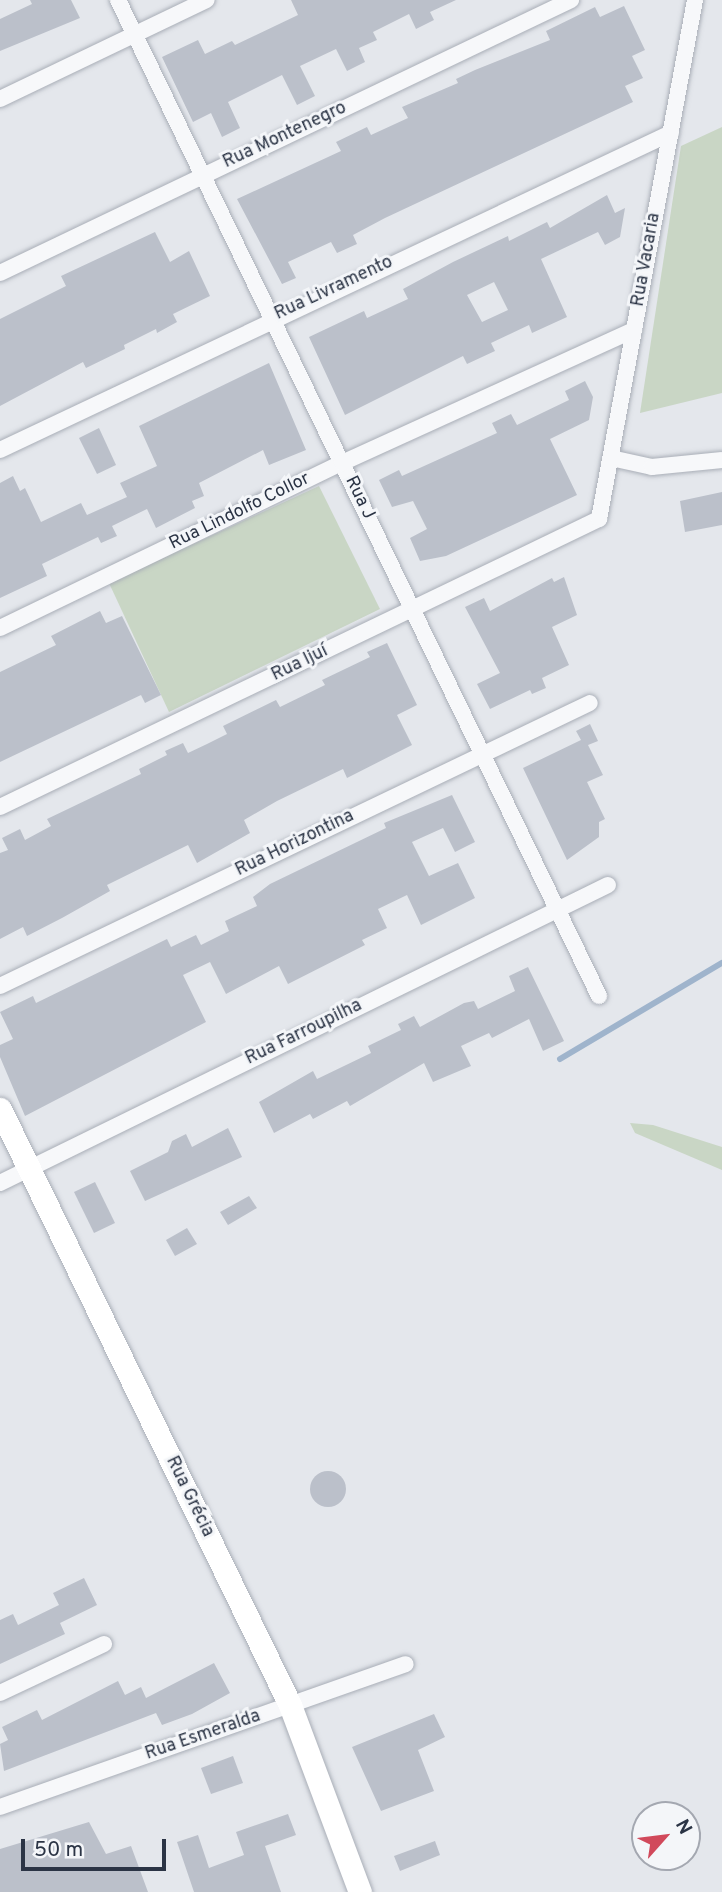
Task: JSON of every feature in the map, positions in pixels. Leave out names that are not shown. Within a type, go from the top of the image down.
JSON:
[{"type":"main road","name":"Rua Grécia","points":[[0,1109],[290,1705],[360,1892]]},
{"type":"street","name":"Rua J","points":[[118,0],[599,996]]},
{"type":"street","points":[[0,99],[206,0]]},
{"type":"street","name":"Rua Montenegro","points":[[0,273],[571,0]]},
{"type":"street","name":"Rua Vacaria","points":[[599,519],[695,0]]},
{"type":"street","name":"Rua Livramento","points":[[0,450],[272,318],[671,133]]},
{"type":"street","name":"Rua Lindolfo Collor","points":[[0,628],[342,463],[634,330]]},
{"type":"street","points":[[611,458],[652,467],[722,460]]},
{"type":"street","name":"Rua Ijuí","points":[[0,807],[599,519]]},
{"type":"street","name":"Rua Horizontina","points":[[0,986],[590,703]]},
{"type":"street","name":"Rua Farroupilha","points":[[0,1183],[608,885]]},
{"type":"street","points":[[0,1693],[104,1644]]},
{"type":"street","name":"Rua Esmeralda","points":[[0,1807],[405,1664]]},
{"type":"green space","points":[[722,127],[722,393],[640,413],[681,146]]},
{"type":"green space","points":[[319,486],[380,609],[169,712],[109,583]]},
{"type":"green space","points":[[630,1123],[653,1125],[722,1147],[722,1170],[635,1133]]},
{"type":"building","points":[[30,0],[71,0],[80,18],[0,51],[0,19],[32,4]]},
{"type":"building","points":[[291,0],[456,0],[430,12],[434,20],[416,29],[409,14],[373,32],[377,40],[359,48],[365,62],[347,71],[336,49],[300,66],[315,96],[297,105],[282,75],[228,102],[240,128],[222,137],[211,113],[193,122],[162,57],[198,40],[205,54],[232,41],[235,45],[298,15]]},
{"type":"building","points":[[624,6],[645,50],[632,56],[643,78],[625,86],[633,102],[385,218],[353,235],[357,244],[337,253],[331,242],[288,262],[296,278],[282,284],[237,199],[341,151],[336,142],[367,127],[371,135],[408,118],[402,107],[458,83],[456,79],[475,70],[550,40],[546,31],[595,7],[600,17]]},
{"type":"building","points":[[607,195],[615,213],[625,208],[620,237],[605,245],[598,232],[541,259],[567,317],[532,333],[529,325],[491,343],[495,351],[467,364],[463,356],[345,415],[309,337],[364,311],[367,318],[408,299],[403,289],[508,236],[509,241],[547,222],[550,228]],"holes":[[[494,282],[508,310],[482,322],[467,295]]]},
{"type":"building","points":[[155,232],[170,262],[189,251],[210,296],[173,314],[177,322],[157,333],[156,329],[124,345],[125,349],[86,368],[83,362],[0,406],[0,319],[66,286],[61,276]]},
{"type":"building","points":[[269,363],[306,450],[269,465],[263,450],[199,483],[204,496],[192,501],[195,508],[156,528],[147,509],[112,526],[117,536],[101,543],[98,537],[42,564],[47,576],[0,598],[0,483],[13,476],[20,491],[25,488],[41,522],[81,503],[87,515],[127,497],[120,483],[157,466],[139,426]]},
{"type":"building","points":[[585,381],[593,397],[589,420],[550,439],[577,495],[446,556],[420,561],[410,538],[427,529],[413,501],[392,507],[379,480],[399,470],[402,476],[497,433],[492,423],[511,414],[517,425],[569,400],[565,391]]},
{"type":"building","points":[[99,428],[116,465],[97,474],[79,438]]},
{"type":"building","points":[[722,492],[722,525],[685,532],[680,501]]},
{"type":"building","points":[[564,577],[577,615],[552,627],[569,665],[542,678],[546,688],[532,694],[530,690],[490,709],[477,684],[500,673],[465,607],[484,598],[490,611],[552,578],[554,582]]},
{"type":"building","points":[[100,611],[106,623],[122,616],[161,695],[145,703],[141,695],[0,762],[0,672],[56,645],[51,636]]},
{"type":"building","points":[[387,643],[417,705],[397,715],[412,745],[347,778],[343,769],[277,801],[244,820],[250,833],[197,863],[188,845],[107,885],[110,891],[27,936],[23,927],[0,939],[0,853],[8,850],[2,838],[20,829],[25,840],[51,826],[47,819],[141,774],[139,769],[167,755],[165,751],[183,743],[188,753],[207,744],[227,734],[223,726],[276,700],[280,707],[325,685],[322,680],[370,657],[367,652]]},
{"type":"building","points":[[590,724],[598,741],[588,745],[603,775],[587,782],[605,819],[599,822],[599,837],[567,860],[523,768],[581,740],[576,731]]},
{"type":"building","points":[[452,795],[475,842],[455,852],[443,828],[412,842],[429,876],[458,863],[475,898],[421,925],[407,895],[378,909],[387,928],[362,940],[365,945],[288,984],[279,966],[226,994],[210,962],[183,975],[206,1022],[25,1116],[0,1057],[0,1045],[13,1039],[0,1012],[33,996],[36,1003],[167,939],[171,947],[196,935],[201,945],[229,931],[225,921],[257,906],[253,897],[270,884],[386,828],[384,823]]},
{"type":"building","points":[[528,967],[564,1041],[543,1051],[529,1019],[492,1038],[489,1033],[461,1046],[471,1066],[433,1082],[424,1063],[350,1106],[347,1101],[313,1119],[310,1114],[274,1133],[259,1102],[313,1071],[317,1079],[371,1053],[368,1046],[401,1030],[398,1024],[414,1016],[420,1027],[464,1003],[474,1001],[478,1009],[515,991],[509,976]]},
{"type":"building","points":[[228,1128],[242,1157],[145,1201],[130,1171],[168,1152],[172,1141],[186,1134],[192,1147]]},
{"type":"building","points":[[95,1182],[115,1223],[94,1233],[74,1192]]},
{"type":"building","points":[[249,1196],[257,1208],[228,1225],[220,1212]]},
{"type":"building","points":[[187,1228],[197,1244],[175,1256],[166,1240]]},
{"type":"building","points":[[328,1471],[341,1476],[346,1489],[341,1502],[328,1507],[315,1502],[310,1489],[315,1476]]},
{"type":"building","points":[[84,1578],[97,1605],[60,1623],[65,1634],[0,1664],[0,1620],[13,1614],[18,1625],[59,1605],[53,1593]]},
{"type":"building","points":[[214,1663],[230,1693],[192,1714],[162,1725],[156,1713],[4,1771],[0,1744],[8,1740],[2,1727],[37,1710],[42,1720],[118,1681],[125,1695],[141,1687],[146,1698]]},
{"type":"building","points":[[434,1714],[445,1737],[418,1750],[434,1791],[381,1811],[352,1747]]},
{"type":"building","points":[[233,1756],[243,1783],[211,1794],[201,1768]]},
{"type":"building","points":[[288,1814],[296,1835],[265,1846],[281,1892],[194,1892],[177,1842],[198,1835],[209,1868],[244,1855],[236,1832]]},
{"type":"building","points":[[89,1822],[106,1854],[131,1846],[148,1892],[0,1892],[0,1849]]},
{"type":"building","points":[[435,1841],[440,1855],[400,1871],[394,1856]]},
{"type":"waterway","points":[[560,1059],[722,963]]}]
